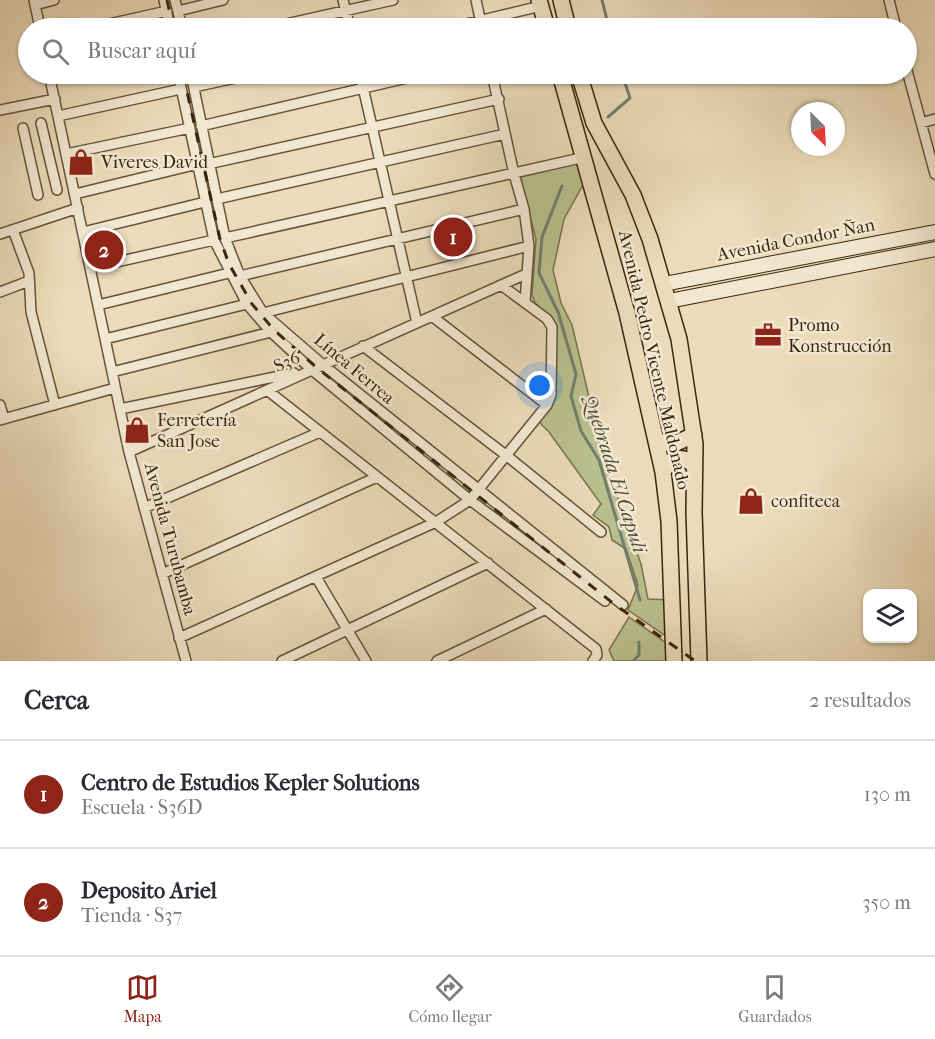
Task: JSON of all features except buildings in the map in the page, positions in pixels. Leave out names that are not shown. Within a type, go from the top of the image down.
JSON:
[{"type":"main road","points":[[561,0],[566,18]]},
{"type":"main road","points":[[540,3],[544,18]]},
{"type":"main road","name":"Avenida Pedro Vicente Maldonado","points":[[564,84],[628,320],[663,472],[669,520],[674,661]]},
{"type":"main road","name":"Avenida Pedro Vicente Maldonado","points":[[582,84],[594,123],[633,195],[664,284],[679,339],[694,435],[699,661]]},
{"type":"main road","name":"Avenida Condor Ñan","points":[[664,284],[935,232]]},
{"type":"main road","name":"Avenida Condor Ñan","points":[[669,301],[935,249]]},
{"type":"main road","points":[[656,441],[674,444],[694,435]]},
{"type":"main road","points":[[663,472],[668,463],[676,459],[686,459],[694,466]]},
{"type":"street","points":[[38,18],[34,2],[54,0]]},
{"type":"street","points":[[164,0],[168,18]]},
{"type":"street","points":[[176,0],[180,18]]},
{"type":"street","points":[[178,11],[223,0]]},
{"type":"street","points":[[343,0],[348,18]]},
{"type":"street","points":[[314,18],[393,0]]},
{"type":"street","points":[[476,0],[480,18]]},
{"type":"street","points":[[889,0],[894,18]]},
{"type":"street","points":[[500,18],[540,3]]},
{"type":"street","points":[[135,18],[166,11]]},
{"type":"street","name":"Avenida Turubamba","points":[[52,84],[129,452],[186,661]]},
{"type":"street","name":"Línea Ferrea","points":[[180,84],[214,240],[247,304],[271,332],[311,369],[470,501],[605,601]]},
{"type":"street","name":"Línea Ferrea","points":[[193,84],[225,238],[240,276],[264,313],[322,364],[479,492],[623,605]]},
{"type":"street","points":[[194,87],[208,84]]},
{"type":"street","points":[[362,84],[417,323]]},
{"type":"street","points":[[201,126],[377,84]]},
{"type":"street","points":[[494,84],[524,209],[529,246],[525,303]]},
{"type":"street","points":[[911,84],[935,174]]},
{"type":"street","points":[[58,116],[181,89]]},
{"type":"street","points":[[0,110],[55,99]]},
{"type":"street","points":[[208,164],[498,99]]},
{"type":"street","points":[[921,123],[935,119]]},
{"type":"street","points":[[41,123],[57,190]]},
{"type":"street","points":[[23,128],[38,195]]},
{"type":"street","points":[[30,158],[190,128]]},
{"type":"street","points":[[216,199],[380,164],[505,134]]},
{"type":"street","points":[[225,238],[585,157]]},
{"type":"street","points":[[75,194],[198,164]]},
{"type":"street","points":[[83,232],[205,202]]},
{"type":"street","points":[[0,234],[78,208]]},
{"type":"street","points":[[240,276],[524,209]]},
{"type":"street","points":[[13,230],[29,273],[31,312],[54,405]]},
{"type":"street","points":[[90,268],[214,240]]},
{"type":"street","points":[[264,313],[406,275],[529,246]]},
{"type":"street","points":[[98,305],[229,273]]},
{"type":"street","name":"S36","points":[[129,452],[526,274]]},
{"type":"street","points":[[0,292],[28,282]]},
{"type":"street","points":[[179,638],[435,522],[470,501],[479,492],[547,405],[551,394],[552,327],[547,319],[501,285]]},
{"type":"street","points":[[105,339],[247,304]]},
{"type":"street","points":[[433,317],[547,405]]},
{"type":"street","points":[[112,372],[271,332]]},
{"type":"street","points":[[363,346],[507,456],[601,532]]},
{"type":"street","points":[[120,409],[311,369]]},
{"type":"street","points":[[0,405],[2,419],[115,388]]},
{"type":"street","points":[[267,390],[596,649],[595,658]]},
{"type":"street","points":[[144,508],[320,432]]},
{"type":"street","points":[[162,574],[377,477]]},
{"type":"street","points":[[282,661],[488,564]]},
{"type":"street","points":[[316,577],[366,661]]},
{"type":"street","points":[[437,661],[546,609]]},
{"type":"green space","points":[[581,162],[584,183],[564,219],[553,270],[561,303],[572,325],[602,452],[641,564],[648,599],[668,600],[670,639],[628,610],[638,585],[626,549],[612,540],[609,527],[593,515],[601,504],[549,432],[538,421],[555,397],[555,330],[549,317],[535,303],[532,295],[536,239],[520,177]]},
{"type":"green space","points":[[629,617],[669,645],[669,661],[614,661],[609,650]]},
{"type":"waterway","name":"Quebrada El Capuli","points":[[602,0],[606,18]]},
{"type":"waterway","name":"Quebrada El Capuli","points":[[608,117],[630,98],[625,84]]},
{"type":"waterway","name":"Quebrada El Capuli","points":[[562,186],[542,237],[539,273],[558,312],[576,374],[571,396],[581,431],[599,460],[640,600]]},
{"type":"waterway","name":"Quebrada El Capuli","points":[[633,661],[639,655],[639,642]]},
{"type":"railway","points":[[167,0],[171,18]]},
{"type":"railway","points":[[185,84],[220,239],[229,264],[252,304],[274,330],[316,367],[614,604],[695,661]]},
{"type":"place","name":"Viveres David","points":[[81,162]]},
{"type":"place","name":"Centro de Estudios Kepler Solutions","points":[[453,237]]},
{"type":"place","name":"Deposito Ariel","points":[[104,250]]},
{"type":"place","name":"Promo Konstrucción","points":[[768,335]]},
{"type":"place","name":"Ferretería San Jose","points":[[137,430]]},
{"type":"place","name":"confiteca","points":[[751,501]]}]
